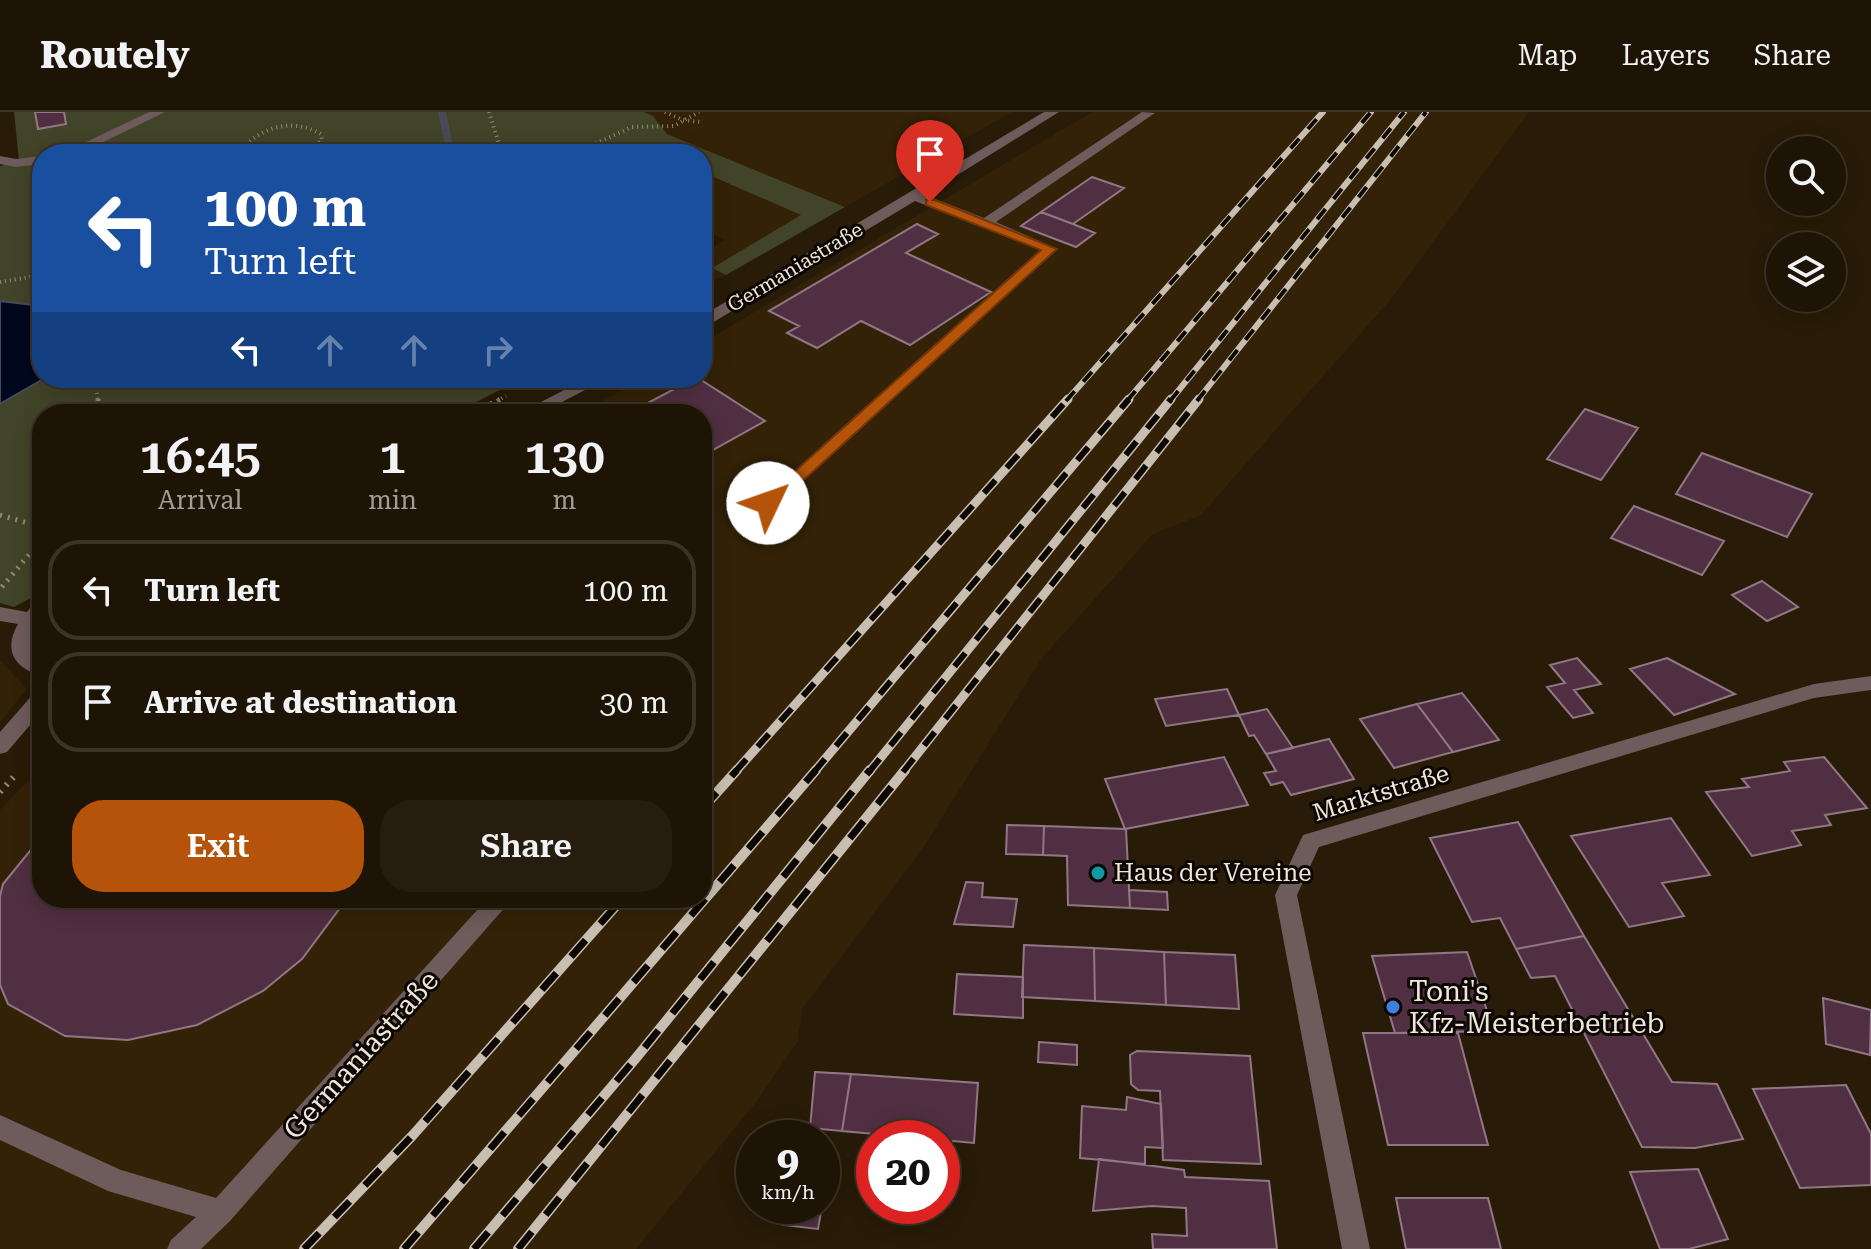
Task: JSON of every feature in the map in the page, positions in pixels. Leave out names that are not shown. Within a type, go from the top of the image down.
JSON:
[{"type":"street","points":[[90,144],[159,112]]},
{"type":"street","name":"Germaniastraße","points":[[712,317],[1053,112]]},
{"type":"street","points":[[985,223],[1149,113]]},
{"type":"street","points":[[0,160],[16,163],[32,161]]},
{"type":"street","points":[[746,524],[1050,249],[915,196]]},
{"type":"street","points":[[547,404],[579,388]]},
{"type":"street","points":[[0,614],[32,613]]},
{"type":"street","points":[[32,618],[21,633],[19,648],[24,659],[32,663]]},
{"type":"street","name":"Marktstraße","points":[[1356,1249],[1286,895],[1311,841],[1814,691],[1871,683]]},
{"type":"street","points":[[0,746],[32,709]]},
{"type":"street","name":"Germaniastraße","points":[[181,1249],[221,1212],[493,908]]},
{"type":"street","points":[[0,1127],[117,1182],[221,1212]]},
{"type":"path","points":[[489,112],[499,144]]},
{"type":"path","points":[[665,112],[683,120],[701,122]]},
{"type":"path","points":[[595,144],[632,127],[664,128],[699,112]]},
{"type":"path","points":[[246,144],[261,133],[298,126],[321,134],[322,140],[318,144]]},
{"type":"path","points":[[0,282],[32,277]]},
{"type":"path","points":[[0,515],[31,524]]},
{"type":"path","points":[[0,588],[32,548]]},
{"type":"shaded area","points":[[644,112],[1012,112],[845,207],[712,152],[712,144],[691,144],[667,134],[653,116]]},
{"type":"shaded area","points":[[1092,112],[1529,112],[1391,299],[1201,515],[1153,534],[1042,658],[925,845],[802,1009],[798,1041],[756,1102],[741,1120],[736,1120],[736,1126],[636,1249],[0,1249],[0,810],[32,776],[32,908],[712,908],[712,404],[597,404],[625,388],[712,388],[712,337]]},
{"type":"shaded area","points":[[712,176],[802,215],[713,267],[726,275],[712,282],[712,248],[725,240],[712,234]]},
{"type":"shaded area","points":[[0,660],[27,689],[0,722]]},
{"type":"green space","points":[[14,112],[644,112],[653,116],[667,134],[691,144],[32,144],[32,388],[504,388],[472,404],[32,404],[32,597],[14,607],[0,603],[0,166],[19,161]]},
{"type":"green space","points":[[712,152],[845,207],[726,275],[712,268],[801,215],[712,176]]},
{"type":"water","points":[[0,301],[32,305],[32,386],[0,404]]},
{"type":"building","points":[[35,112],[64,112],[66,124],[38,129]]},
{"type":"building","points":[[1092,177],[1124,188],[1073,224],[1041,212]]},
{"type":"building","points":[[1041,212],[1095,233],[1076,247],[1021,226]]},
{"type":"building","points":[[917,224],[938,234],[906,253],[991,292],[910,345],[861,321],[817,348],[787,333],[799,326],[769,311]]},
{"type":"building","points":[[712,387],[765,421],[712,450],[712,404],[646,404],[676,388]]},
{"type":"building","points":[[1585,409],[1638,428],[1601,480],[1547,459]]},
{"type":"building","points":[[1702,453],[1812,494],[1787,537],[1676,494]]},
{"type":"building","points":[[1634,506],[1724,541],[1702,575],[1611,538]]},
{"type":"building","points":[[1762,581],[1798,607],[1767,621],[1732,595]]},
{"type":"building","points":[[1577,658],[1601,684],[1574,690],[1593,713],[1573,718],[1547,687],[1565,683],[1550,665]]},
{"type":"building","points":[[1667,658],[1735,694],[1674,715],[1630,669]]},
{"type":"building","points":[[1227,689],[1239,715],[1166,726],[1155,699]]},
{"type":"building","points":[[1462,693],[1499,740],[1453,752],[1417,704]]},
{"type":"building","points":[[1417,704],[1453,752],[1394,768],[1360,719]]},
{"type":"building","points":[[1267,709],[1293,748],[1266,754],[1254,735],[1249,736],[1239,715]]},
{"type":"building","points":[[1329,739],[1354,779],[1291,795],[1283,782],[1271,785],[1264,773],[1276,771],[1266,754]]},
{"type":"building","points":[[1224,757],[1248,805],[1125,829],[1105,779]]},
{"type":"building","points":[[1824,757],[1867,808],[1825,815],[1831,825],[1792,831],[1801,845],[1752,856],[1706,792],[1749,787],[1742,779],[1790,771],[1784,762]]},
{"type":"building","points":[[1671,818],[1710,875],[1662,883],[1684,916],[1629,927],[1571,836]]},
{"type":"building","points":[[1518,822],[1584,936],[1516,949],[1500,918],[1472,922],[1430,838]]},
{"type":"building","points":[[1007,825],[1044,826],[1043,855],[1006,854]]},
{"type":"building","name":"Haus der Vereine","points":[[1044,826],[1126,829],[1130,908],[1068,905],[1067,856],[1043,855]]},
{"type":"building","points":[[32,848],[32,908],[340,908],[302,959],[263,991],[197,1025],[128,1040],[65,1036],[8,1004],[0,985],[0,896],[3,884]]},
{"type":"building","points":[[966,882],[983,883],[982,897],[1017,899],[1013,927],[954,924]]},
{"type":"building","points":[[1129,890],[1167,892],[1168,910],[1130,908]]},
{"type":"building","points":[[1584,936],[1672,1082],[1717,1084],[1743,1139],[1695,1148],[1642,1147],[1555,976],[1531,978],[1516,949]]},
{"type":"building","points":[[1024,945],[1094,948],[1095,1001],[1022,997]]},
{"type":"building","points":[[1094,948],[1164,952],[1166,1005],[1095,1001]]},
{"type":"building","points":[[1164,952],[1235,955],[1239,1009],[1166,1005]]},
{"type":"building","points":[[1467,952],[1494,1031],[1395,1033],[1372,956]]},
{"type":"building","points":[[957,974],[1023,977],[1023,1018],[954,1014]]},
{"type":"building","points":[[1823,998],[1871,1010],[1870,1055],[1826,1044]]},
{"type":"building","points":[[1363,1033],[1458,1033],[1488,1145],[1388,1145]]},
{"type":"building","points":[[1039,1042],[1077,1045],[1077,1065],[1038,1062]]},
{"type":"building","points":[[1137,1051],[1250,1056],[1261,1164],[1163,1160],[1160,1091],[1138,1090],[1131,1084],[1130,1055]]},
{"type":"building","points":[[815,1072],[851,1074],[842,1131],[840,1120],[811,1120]]},
{"type":"building","points":[[851,1074],[978,1083],[974,1143],[960,1142],[960,1120],[856,1120],[856,1132],[842,1131]]},
{"type":"building","points":[[1846,1085],[1871,1134],[1871,1185],[1800,1188],[1753,1089]]},
{"type":"building","points":[[1127,1097],[1161,1104],[1163,1148],[1145,1147],[1145,1164],[1080,1158],[1082,1106],[1126,1110]]},
{"type":"building","points":[[1099,1159],[1184,1170],[1185,1177],[1269,1181],[1277,1249],[1153,1249],[1152,1234],[1187,1236],[1186,1208],[1152,1206],[1093,1211]]},
{"type":"building","points":[[1698,1169],[1728,1239],[1689,1249],[1660,1249],[1630,1172]]},
{"type":"building","points":[[1396,1198],[1488,1198],[1501,1249],[1406,1249]]},
{"type":"building","points":[[783,1224],[819,1224],[818,1229]]},
{"type":"waterway","points":[[442,112],[449,144]]},
{"type":"railway","points":[[1066,401],[1323,112]]},
{"type":"railway","points":[[1127,401],[1371,112]]},
{"type":"railway","points":[[1170,401],[1404,112]]},
{"type":"railway","points":[[1197,401],[1426,112]]},
{"type":"railway","points":[[735,772],[1068,399]]},
{"type":"railway","points":[[814,772],[1129,399]]},
{"type":"railway","points":[[869,772],[1171,399]]},
{"type":"railway","points":[[903,772],[1199,399]]},
{"type":"railway","points":[[712,798],[737,770]]},
{"type":"railway","points":[[712,891],[816,770]]},
{"type":"railway","points":[[474,1249],[636,1058],[870,770]]},
{"type":"railway","points":[[518,1249],[905,770]]},
{"type":"railway","points":[[304,1249],[413,1135],[614,908]]},
{"type":"railway","points":[[404,1249],[697,908]]},
{"type":"place","name":"Haus der Vereine","points":[[1098,873]]},
{"type":"place","name":"Toni's Kfz-Meisterbetrieb","points":[[1393,1007]]},
{"type":"route","points":[[768,503],[1050,249],[930,202]]}]
